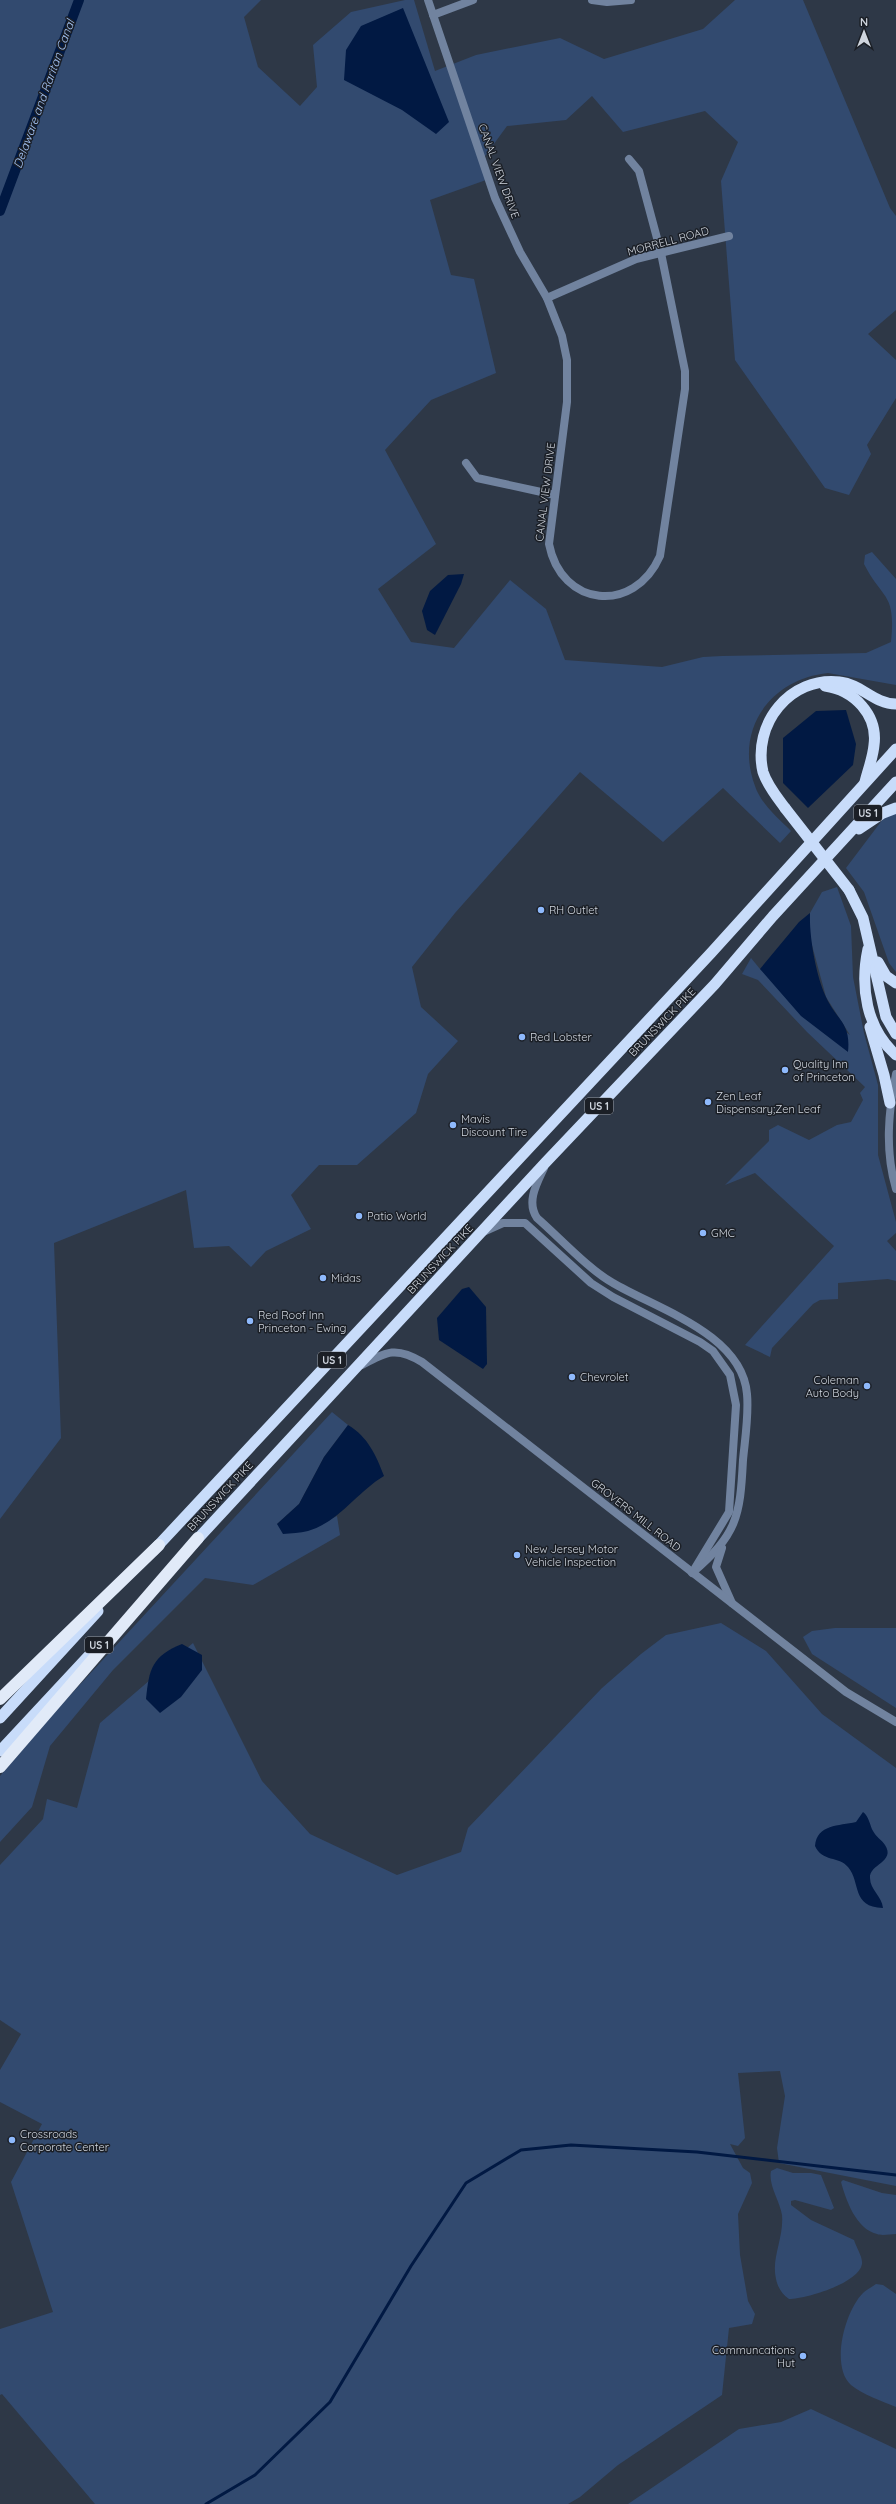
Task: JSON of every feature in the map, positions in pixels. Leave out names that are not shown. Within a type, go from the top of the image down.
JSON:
[{"type":"highway","points":[[896,704],[878,701],[857,687],[840,682],[826,682],[807,687],[791,694],[778,707],[764,736],[762,760],[763,772],[770,788],[849,890],[863,918],[886,1017],[896,1034]]},
{"type":"highway","points":[[807,687],[824,686],[842,691],[859,703],[867,712],[873,728],[875,741],[865,783]]},
{"type":"highway","name":"BRUNSWICK PIKE","points":[[0,1718],[159,1545],[711,953],[896,749]]},
{"type":"highway","name":"BRUNSWICK PIKE","points":[[0,1751],[358,1368],[546,1162],[716,984],[839,844],[896,782]]},
{"type":"highway","points":[[839,844],[872,820],[896,808]]},
{"type":"highway","points":[[869,945],[884,974],[896,983]]},
{"type":"highway","points":[[869,945],[865,966],[866,1005],[870,1029],[884,1075],[890,1103]]},
{"type":"highway","points":[[866,1005],[879,1035],[896,1055]]},
{"type":"highway","points":[[0,1767],[198,1538]]},
{"type":"highway","points":[[0,1699],[159,1545]]},
{"type":"street","name":"CANAL VIEW DRIVE","points":[[428,0],[495,198],[520,252],[546,298],[562,336],[568,381],[549,544],[556,567],[571,585],[590,594],[616,596],[638,586],[647,578],[660,556],[685,389],[683,353],[661,253],[639,171],[629,159]]},
{"type":"street","points":[[433,14],[473,0]]},
{"type":"street","points":[[592,0],[607,2],[631,0]]},
{"type":"street","name":"MORRELL ROAD","points":[[546,298],[622,265],[661,253],[729,236]]},
{"type":"street","points":[[466,463],[477,478],[555,495]]},
{"type":"street","points":[[896,1074],[890,1103],[888,1142],[896,1189]]},
{"type":"street","points":[[546,1162],[533,1196],[534,1212],[538,1218],[611,1282],[715,1339],[734,1362],[744,1381],[747,1406],[740,1503],[735,1522],[724,1542],[716,1567],[732,1604]]},
{"type":"street","points":[[480,1234],[503,1223],[525,1224],[591,1283],[613,1297],[700,1342],[723,1363],[730,1375],[736,1405],[730,1504],[722,1525],[707,1546],[692,1573]]},
{"type":"street","name":"GROVERS MILL ROAD","points":[[358,1368],[391,1351],[404,1353],[422,1362],[846,1692],[896,1722]]},
{"type":"street","points":[[692,1573],[724,1542]]},
{"type":"shaded area","points":[[0,0],[261,0],[244,17],[258,67],[300,106],[317,87],[313,45],[351,12],[405,0],[414,0],[435,71],[476,55],[560,38],[604,59],[703,29],[735,0],[803,0],[890,208],[896,216],[896,310],[868,334],[896,360],[896,398],[867,445],[871,454],[849,495],[825,488],[735,360],[721,181],[738,142],[705,111],[623,132],[592,96],[566,120],[507,126],[480,163],[486,180],[430,200],[451,275],[474,279],[496,373],[431,400],[385,450],[436,544],[378,589],[411,642],[454,648],[510,580],[546,609],[565,660],[662,667],[703,657],[866,653],[891,642],[892,626],[890,605],[864,564],[865,555],[872,552],[896,579],[896,685],[828,673],[807,677],[789,685],[774,697],[762,711],[754,727],[749,746],[750,765],[755,786],[761,799],[791,831],[780,843],[723,788],[663,842],[580,772],[455,913],[412,967],[421,1007],[458,1041],[428,1074],[416,1113],[357,1165],[319,1165],[291,1195],[311,1229],[266,1251],[251,1267],[229,1246],[194,1248],[186,1190],[54,1243],[61,1438],[0,1519]]},
{"type":"shaded area","points":[[403,8],[449,122],[436,134],[402,110],[344,80],[346,50],[361,26]]},
{"type":"shaded area","points":[[464,574],[461,584],[435,635],[427,630],[422,611],[430,591],[448,575]]},
{"type":"shaded area","points":[[846,710],[856,744],[853,765],[808,808],[783,783],[783,738],[816,711]]},
{"type":"shaded area","points":[[896,812],[896,972],[889,963],[864,892],[846,868],[883,819]]},
{"type":"shaded area","points":[[837,887],[851,926],[853,977],[864,1033],[878,1085],[878,1155],[896,1222],[896,1233],[887,1241],[896,1251],[896,1281],[888,1279],[838,1283],[838,1299],[820,1300],[813,1304],[772,1348],[770,1357],[745,1345],[834,1246],[755,1173],[725,1185],[769,1141],[769,1130],[778,1125],[809,1140],[837,1125],[851,1122],[863,1100],[860,1093],[865,1087],[807,1032],[758,980],[742,974],[751,958],[760,969],[850,1035],[826,997],[809,934],[810,913],[822,892]]},
{"type":"shaded area","points":[[810,913],[812,944],[819,978],[830,1005],[845,1028],[848,1042],[848,1052],[801,1016],[760,969],[799,922]]},
{"type":"shaded area","points":[[469,1287],[486,1307],[487,1364],[483,1369],[439,1340],[437,1318],[462,1289]]},
{"type":"shaded area","points":[[332,1412],[348,1425],[324,1457],[299,1504],[277,1524],[308,1530],[337,1516],[340,1535],[253,1585],[205,1578],[113,1670],[50,1746],[32,1807],[0,1842],[0,1776],[62,1704]]},
{"type":"shaded area","points":[[348,1425],[366,1441],[378,1461],[384,1476],[365,1490],[339,1514],[319,1527],[305,1532],[283,1534],[277,1524],[299,1504],[324,1457]]},
{"type":"shaded area","points":[[721,1623],[766,1651],[822,1714],[896,1768],[896,2186],[779,2163],[777,2148],[785,2096],[780,2071],[738,2073],[745,2138],[738,2146],[730,2144],[743,2168],[750,2173],[752,2183],[738,2214],[740,2255],[748,2301],[755,2314],[752,2324],[729,2328],[722,2395],[618,2465],[580,2497],[568,2504],[95,2504],[2,2394],[0,2395],[0,2329],[53,2312],[11,2182],[42,2124],[0,2102],[0,2070],[21,2034],[0,2020],[0,1865],[43,1819],[47,1799],[77,1808],[100,1723],[193,1643],[262,1781],[310,1834],[397,1875],[461,1852],[468,1828],[602,1688],[641,1654],[666,1635]]},
{"type":"shaded area","points":[[835,1628],[896,1628],[896,1708],[812,1654],[803,1637],[812,1631]]},
{"type":"shaded area","points":[[182,1644],[202,1655],[202,1670],[181,1697],[160,1713],[146,1699],[151,1672],[158,1659],[164,1653]]},
{"type":"shaded area","points":[[863,1812],[868,1818],[874,1833],[884,1843],[887,1851],[885,1859],[873,1869],[870,1878],[872,1886],[881,1900],[883,1908],[873,1907],[861,1899],[852,1873],[848,1867],[840,1861],[826,1857],[818,1851],[815,1846],[817,1839],[824,1830],[830,1827],[856,1822]]},
{"type":"shaded area","points":[[777,2168],[793,2173],[811,2173],[821,2175],[834,2208],[831,2210],[795,2200],[791,2201],[791,2205],[811,2220],[854,2240],[862,2261],[859,2271],[852,2277],[831,2289],[807,2296],[789,2299],[784,2295],[777,2282],[775,2263],[781,2232],[782,2215],[771,2182],[771,2171]]},
{"type":"shaded area","points":[[843,2180],[882,2193],[896,2195],[896,2234],[879,2235],[863,2226],[849,2205],[841,2182]]},
{"type":"shaded area","points":[[876,2284],[883,2285],[896,2294],[896,2407],[856,2389],[851,2385],[845,2376],[841,2365],[842,2339],[851,2312],[856,2301],[863,2293]]},
{"type":"shaded area","points":[[811,2409],[896,2449],[896,2504],[628,2504],[739,2429],[781,2422]]},
{"type":"waterway","name":"Delaware and Raritan Canal","points":[[0,211],[79,0]]},
{"type":"waterway","points":[[206,2504],[255,2475],[330,2402],[411,2266],[466,2183],[521,2150],[571,2145],[697,2152],[896,2175]]},
{"type":"place","name":"RH Outlet","points":[[541,910]]},
{"type":"place","name":"Red Lobster","points":[[522,1037]]},
{"type":"place","name":"Quality Inn of Princeton","points":[[785,1070]]},
{"type":"place","name":"Zen Leaf Dispensary;Zen Leaf","points":[[708,1102]]},
{"type":"place","name":"Mavis Discount Tire","points":[[453,1125]]},
{"type":"place","name":"Patio World","points":[[359,1216]]},
{"type":"place","name":"GMC","points":[[703,1233]]},
{"type":"place","name":"Midas","points":[[323,1278]]},
{"type":"place","name":"Red Roof Inn Princeton - Ewing","points":[[250,1321]]},
{"type":"place","name":"Chevrolet","points":[[572,1377]]},
{"type":"place","name":"Coleman Auto Body","points":[[867,1386]]},
{"type":"place","name":"New Jersey Motor Vehicle Inspection","points":[[517,1555]]},
{"type":"place","name":"Crossroads Corporate Center","points":[[12,2140]]},
{"type":"place","name":"Communcations Hut","points":[[803,2356]]}]
